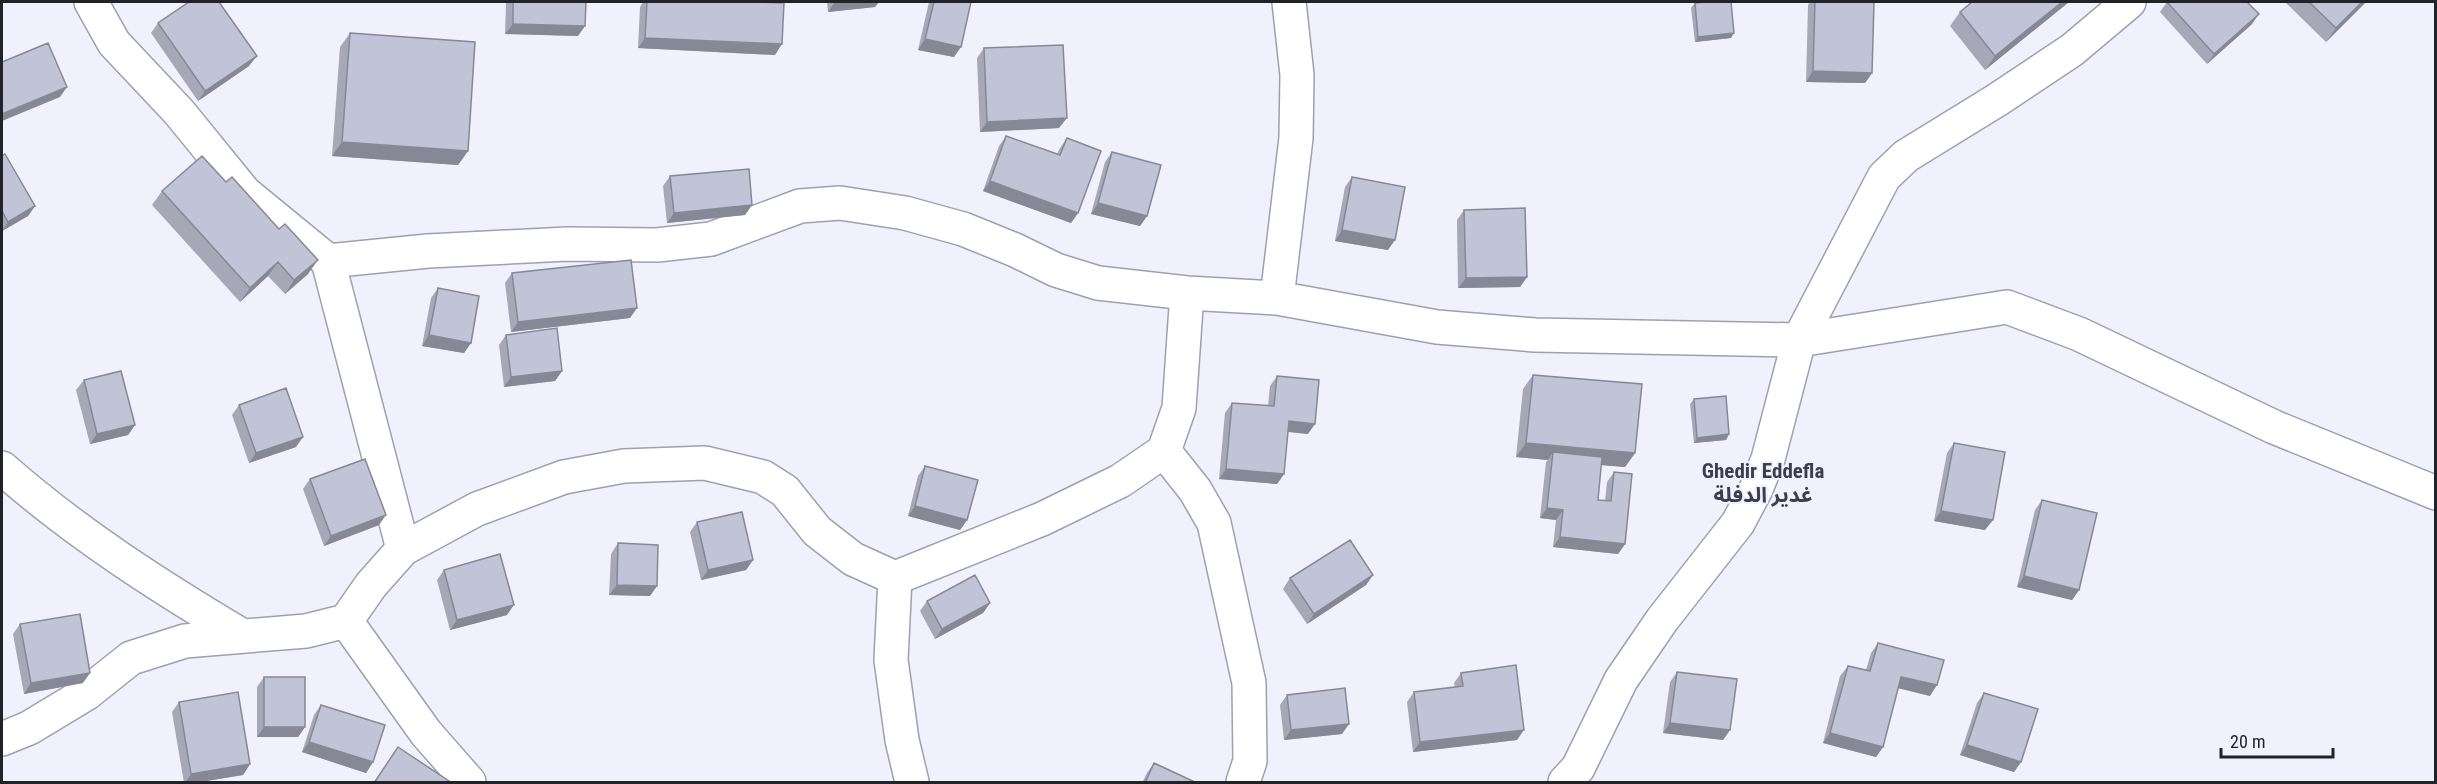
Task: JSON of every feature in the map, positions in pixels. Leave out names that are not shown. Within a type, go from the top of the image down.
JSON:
[{"type":"street","points":[[91,2],[114,43],[178,112],[245,193],[328,261],[403,549]]},
{"type":"street","points":[[1277,298],[1296,138],[1298,75],[1289,2]]},
{"type":"street","points":[[1565,783],[1578,768],[1621,680],[1662,620],[1743,515],[1768,459],[1799,340],[1884,177],[1906,156],[2072,50],[2129,2]]},
{"type":"street","points":[[328,261],[440,250],[567,244],[657,245],[711,239],[800,206],[840,203],[905,213],[963,229],[1056,270],[1098,283],[1187,293],[1277,298],[1437,327],[1535,334],[1799,340],[2007,307],[2079,334],[2274,427],[2436,493]]},
{"type":"street","points":[[2,739],[29,728],[87,693],[131,658],[185,641],[306,631],[346,621],[371,585],[403,549],[477,509],[564,477],[624,466],[705,463],[763,477],[785,491],[817,531],[853,559],[895,578],[1042,519],[1120,481],[1164,451],[1179,408],[1187,293]]},
{"type":"street","points":[[1164,451],[1195,490],[1214,523],[1250,683],[1250,761],[1244,783]]},
{"type":"street","points":[[2,468],[95,543],[166,591],[241,635]]},
{"type":"street","points":[[895,578],[891,660],[902,740],[912,783]]},
{"type":"street","points":[[346,621],[426,733],[469,783]]},
{"type":"building","points":[[189,2],[219,2],[257,56],[205,91],[158,23]]},
{"type":"building","points":[[513,2],[586,2],[585,26],[513,24]]},
{"type":"building","points":[[647,2],[784,3],[782,44],[645,38]]},
{"type":"building","points":[[934,2],[971,2],[961,47],[925,39]]},
{"type":"building","points":[[1731,2],[1734,33],[1698,37],[1695,3]]},
{"type":"building","points":[[1815,2],[1874,2],[1872,73],[1813,71]]},
{"type":"building","points":[[1972,2],[2062,2],[1995,56],[1960,12]]},
{"type":"building","points":[[2167,2],[2247,2],[2259,14],[2214,54]]},
{"type":"building","points":[[2309,2],[2362,2],[2336,28]]},
{"type":"building","points":[[350,33],[475,42],[468,151],[342,142]]},
{"type":"building","points":[[48,43],[67,87],[2,114],[2,62]]},
{"type":"building","points":[[1063,45],[1067,118],[987,122],[984,48]]},
{"type":"building","points":[[1006,136],[1060,155],[1067,138],[1101,151],[1078,213],[990,181]]},
{"type":"building","points":[[1112,152],[1161,165],[1147,216],[1098,203]]},
{"type":"building","points":[[5,154],[35,206],[8,222],[2,211],[2,156]]},
{"type":"building","points":[[202,156],[226,182],[232,177],[279,229],[285,224],[318,260],[294,280],[278,262],[250,288],[162,191]]},
{"type":"building","points":[[749,169],[752,205],[674,213],[670,176]]},
{"type":"building","points":[[1352,177],[1405,187],[1395,240],[1342,230]]},
{"type":"building","points":[[1525,208],[1527,277],[1466,278],[1464,210]]},
{"type":"building","points":[[631,260],[637,308],[518,322],[512,273]]},
{"type":"building","points":[[438,288],[479,296],[471,343],[429,335]]},
{"type":"building","points":[[557,328],[562,371],[511,377],[506,335]]},
{"type":"building","points":[[121,371],[135,425],[97,434],[84,380]]},
{"type":"building","points":[[1533,375],[1642,384],[1635,453],[1526,443]]},
{"type":"building","points":[[1277,376],[1319,380],[1315,424],[1289,421],[1284,474],[1226,469],[1232,403],[1274,406]]},
{"type":"building","points":[[286,388],[303,437],[256,453],[239,405]]},
{"type":"building","points":[[1726,396],[1729,434],[1697,438],[1694,399]]},
{"type":"building","points":[[1954,443],[2005,452],[1993,520],[1941,511]]},
{"type":"building","points":[[1553,452],[1602,457],[1598,500],[1611,501],[1614,472],[1632,474],[1625,544],[1560,537],[1563,510],[1547,508]]},
{"type":"building","points":[[365,459],[386,515],[331,536],[310,479]]},
{"type":"building","points":[[925,466],[978,480],[967,520],[915,506]]},
{"type":"building","points":[[2042,500],[2097,513],[2079,590],[2024,576]]},
{"type":"building","points":[[742,512],[753,560],[708,570],[697,522]]},
{"type":"building","points":[[1350,540],[1373,575],[1314,614],[1290,578]]},
{"type":"building","points":[[618,543],[658,545],[657,586],[617,585]]},
{"type":"building","points":[[500,554],[514,605],[457,620],[444,570]]},
{"type":"building","points":[[975,575],[990,603],[942,629],[927,601]]},
{"type":"building","points":[[80,614],[90,673],[31,683],[20,624]]},
{"type":"building","points":[[1878,643],[1944,660],[1937,685],[1901,677],[1883,747],[1830,733],[1848,666],[1870,671]]},
{"type":"building","points":[[1516,665],[1524,730],[1420,742],[1414,692],[1463,686],[1461,673]]},
{"type":"building","points":[[1677,672],[1737,679],[1730,730],[1670,723]]},
{"type":"building","points":[[264,677],[305,677],[305,727],[264,727]]},
{"type":"building","points":[[1345,688],[1349,724],[1291,730],[1287,695]]},
{"type":"building","points":[[238,692],[250,764],[191,774],[179,702]]},
{"type":"building","points":[[1984,693],[2038,709],[2021,762],[1967,745]]},
{"type":"building","points":[[321,705],[385,725],[373,762],[309,742]]},
{"type":"building","points":[[398,747],[452,783],[374,783]]},
{"type":"building","points":[[1154,763],[1197,783],[1145,783]]},
{"type":"district","name":"Ghedir Eddefla غدير الدفلة","points":[[1763,483]]}]
